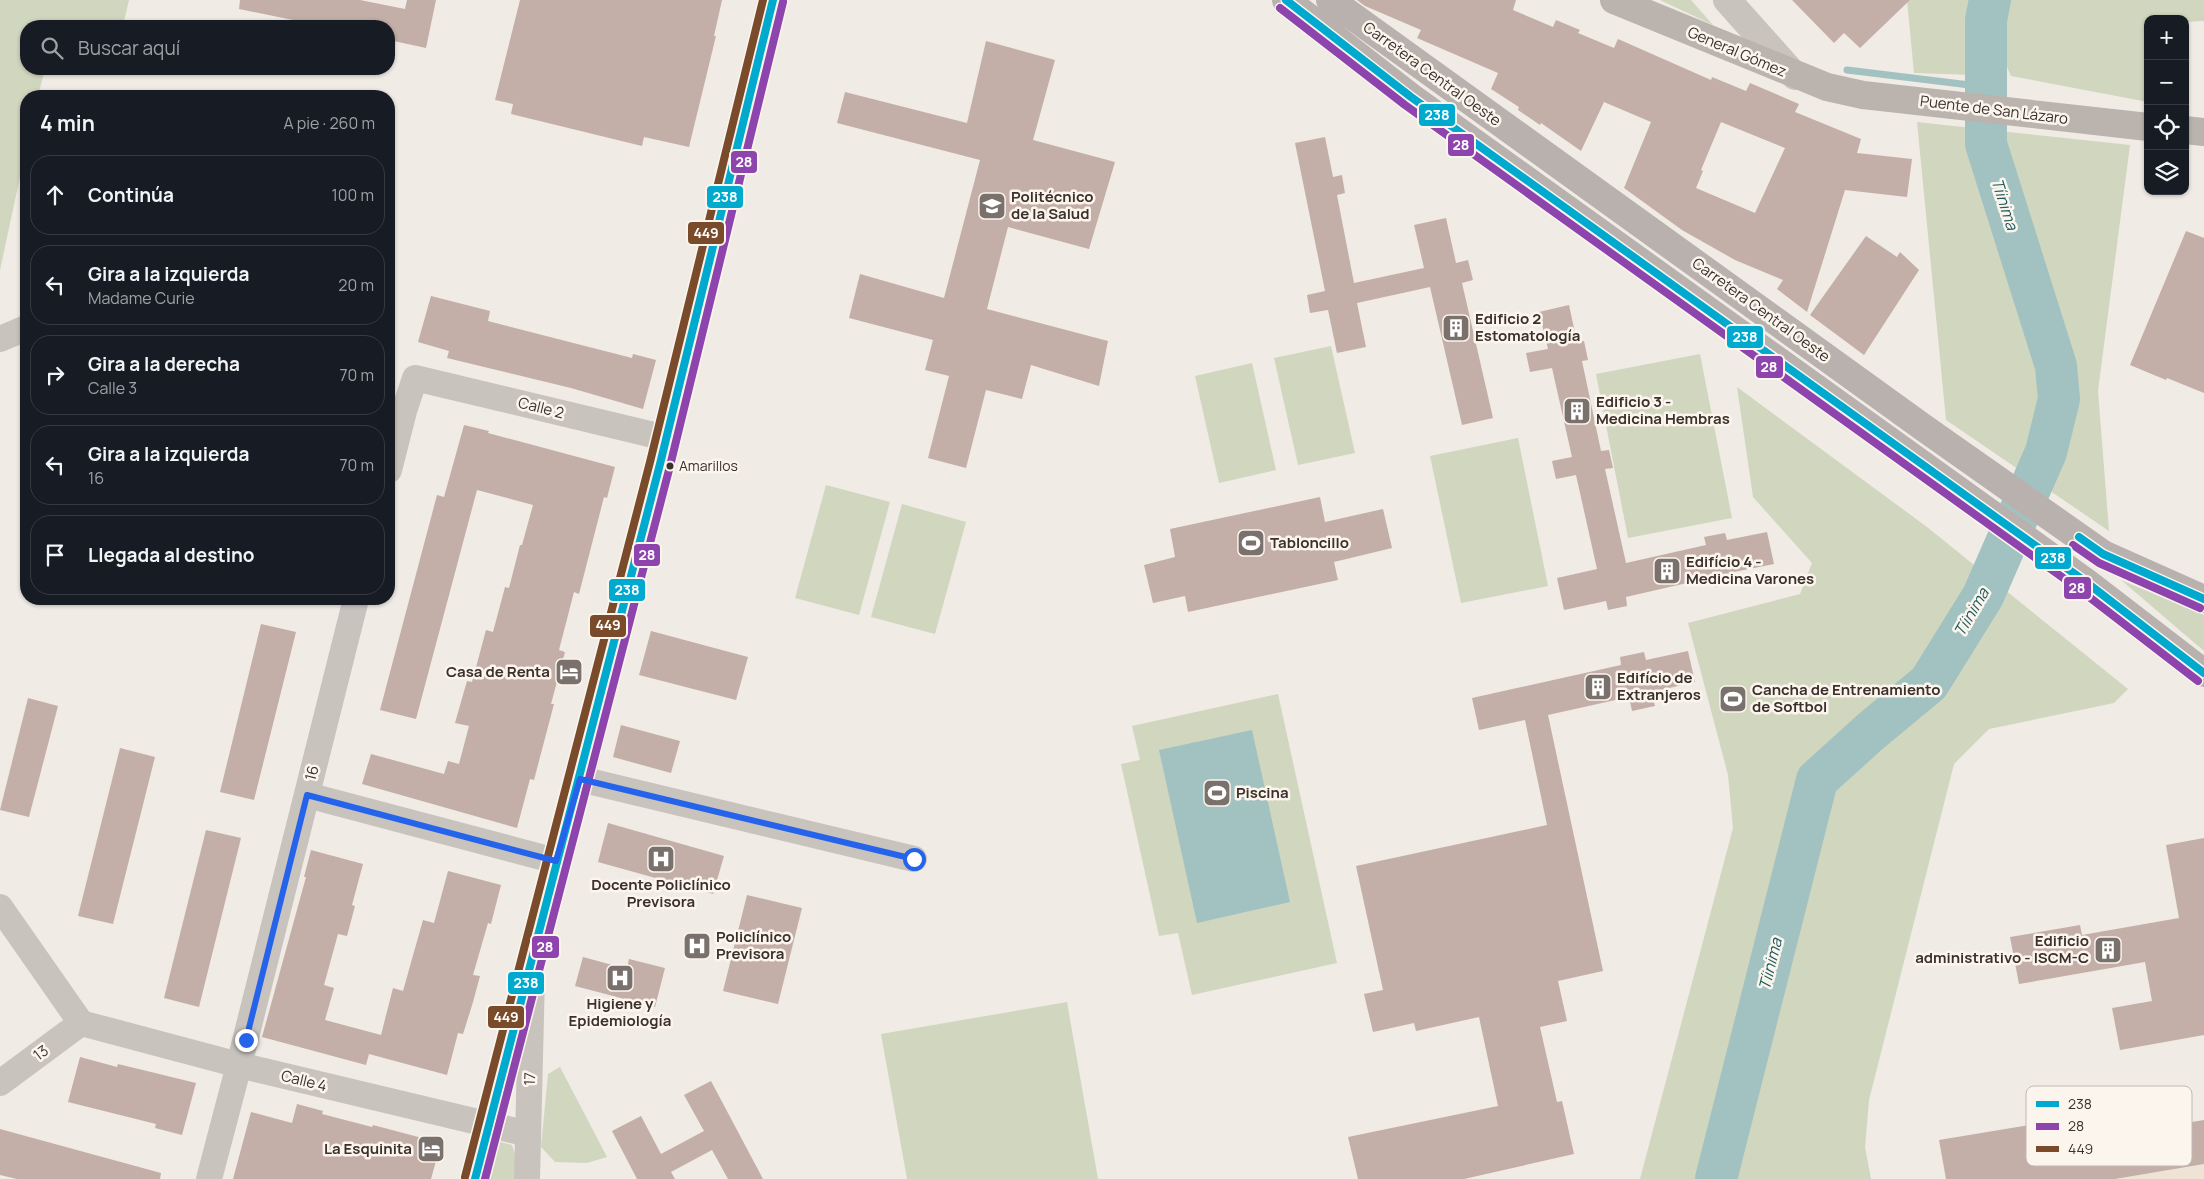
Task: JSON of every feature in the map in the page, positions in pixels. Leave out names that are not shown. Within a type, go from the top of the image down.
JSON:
[{"type":"main road","points":[[475,1179],[556,861],[580,779],[724,208],[773,0]]},
{"type":"main road","name":"Carretera Central Oeste","points":[[1286,0],[1411,97],[2086,582],[2204,673]]},
{"type":"main road","name":"Carretera Central Oeste","points":[[1330,0],[1924,428],[2103,554],[2204,599]]},
{"type":"main road","name":"General Gómez","points":[[1614,0],[1795,76],[1827,87],[1863,94]]},
{"type":"main road","name":"Puente de San Lázaro","points":[[1863,94],[2136,126]]},
{"type":"main road","points":[[2189,130],[2204,132]]},
{"type":"street","points":[[1727,0],[1795,76]]},
{"type":"street","points":[[0,339],[20,331]]},
{"type":"street","name":"Calle 2","points":[[396,409],[415,378],[666,438]]},
{"type":"street","name":"16","points":[[209,1179],[240,1065],[354,605]]},
{"type":"street","points":[[580,779],[914,859]]},
{"type":"street","points":[[307,795],[556,861]]},
{"type":"street","points":[[0,907],[81,1023]]},
{"type":"street","name":"17","points":[[527,1179],[533,950]]},
{"type":"street","name":"Calle 4","points":[[81,1023],[240,1065],[528,1134]]},
{"type":"street","name":"13","points":[[0,1083],[81,1023]]},
{"type":"green space","points":[[0,0],[129,0],[124,20],[20,20],[20,75],[43,75],[40,90],[20,90],[20,177],[0,270]]},
{"type":"green space","points":[[1660,0],[1691,0],[1713,25]]},
{"type":"green space","points":[[1907,0],[1981,0],[1976,75],[1914,73]]},
{"type":"green space","points":[[1992,0],[2204,0],[2204,21],[2189,22],[2189,15],[2144,15],[2144,101],[2011,76],[1986,20]]},
{"type":"green space","points":[[1917,122],[2130,145],[2098,391],[2109,531],[1946,420]]},
{"type":"green space","points":[[1331,346],[1355,453],[1298,465],[1274,358]]},
{"type":"green space","points":[[1700,354],[1732,518],[1628,538],[1596,374]]},
{"type":"green space","points":[[1252,363],[1276,470],[1219,483],[1195,376]]},
{"type":"green space","points":[[1737,387],[1927,527],[2128,689],[2114,703],[1989,729],[1954,764],[1869,1100],[1865,1147],[1871,1179],[1640,1179],[1733,828],[1728,775],[1688,623],[1800,594],[1812,563],[1753,497]]},
{"type":"green space","points":[[1518,438],[1548,586],[1461,603],[1430,456]]},
{"type":"green space","points":[[826,485],[890,502],[859,615],[795,598]]},
{"type":"green space","points":[[902,504],[966,522],[935,634],[871,617]]},
{"type":"green space","points":[[2121,580],[2204,615],[2204,651]]},
{"type":"green space","points":[[1278,694],[1337,963],[1192,995],[1178,933],[1159,936],[1121,764],[1140,760],[1132,726]]},
{"type":"green space","points":[[1067,1002],[1098,1179],[907,1179],[881,1034]]},
{"type":"green space","points":[[560,1067],[607,1157],[587,1163],[555,1162],[541,1147],[548,1074]]},
{"type":"green space","points":[[500,1142],[512,1145],[516,1157],[515,1179],[488,1179],[496,1147]]},
{"type":"shaded area","points":[[2204,1164],[2204,1179],[2116,1179]]},
{"type":"water","name":"Piscina","points":[[1252,730],[1290,902],[1197,923],[1159,750]]},
{"type":"building","points":[[240,0],[360,0],[405,9],[407,0],[436,0],[426,48],[395,41],[395,20],[293,20],[239,9]]},
{"type":"building","points":[[520,0],[722,0],[714,36],[716,36],[689,147],[644,137],[642,146],[511,114],[513,104],[495,100]]},
{"type":"building","points":[[1357,0],[1516,0],[1513,10],[1553,27],[1556,20],[1580,30],[1578,33],[1614,48],[1618,39],[1711,80],[1712,77],[1746,91],[1750,83],[1799,104],[1795,112],[1861,139],[1857,153],[1912,159],[1907,197],[1845,190],[1807,312],[1777,289],[1783,280],[1735,260],[1682,230],[1624,188],[1651,122],[1604,102],[1581,151],[1541,123],[1540,125],[1518,110],[1519,107],[1491,89],[1498,73],[1417,38],[1421,30],[1365,6]],"holes":[[[1721,122],[1785,148],[1755,213],[1696,188],[1703,171],[1701,170]]]},
{"type":"building","points":[[1792,0],[1910,0],[1860,48],[1844,33],[1834,43]]},
{"type":"building","points":[[986,41],[1055,60],[1033,140],[1115,162],[1089,249],[1008,227],[987,309],[1108,341],[1099,386],[1031,365],[1022,399],[986,390],[966,468],[928,458],[949,376],[925,370],[933,340],[849,318],[860,274],[944,298],[980,160],[837,123],[845,92],[967,123]]},
{"type":"building","points":[[1325,137],[1333,177],[1342,175],[1345,193],[1337,195],[1354,283],[1424,268],[1414,225],[1446,218],[1456,263],[1468,260],[1473,280],[1462,283],[1493,418],[1462,425],[1430,287],[1357,303],[1366,347],[1337,353],[1328,310],[1310,313],[1307,295],[1325,291],[1295,143]]},
{"type":"building","points":[[2186,231],[2204,238],[2204,393],[2130,365]]},
{"type":"building","points":[[1866,236],[1897,257],[1900,252],[1919,270],[1864,355],[1810,315]]},
{"type":"building","points":[[431,296],[490,311],[488,321],[632,358],[633,354],[656,360],[643,409],[571,388],[447,358],[449,351],[418,342]]},
{"type":"building","points":[[1569,305],[1577,342],[1584,341],[1588,360],[1582,361],[1601,451],[1609,450],[1613,468],[1605,469],[1626,563],[1706,545],[1704,537],[1725,533],[1727,540],[1767,532],[1774,564],[1734,572],[1736,582],[1715,587],[1713,577],[1626,597],[1627,606],[1608,610],[1606,601],[1564,610],[1557,578],[1597,569],[1576,475],[1556,479],[1552,461],[1572,457],[1552,368],[1530,372],[1526,353],[1548,349],[1539,312]]},
{"type":"building","points":[[464,425],[615,467],[607,498],[604,497],[579,594],[574,592],[559,650],[565,652],[551,704],[554,704],[534,780],[530,779],[517,828],[362,784],[371,754],[444,774],[448,761],[459,764],[469,726],[455,723],[467,681],[472,682],[486,630],[493,632],[505,587],[509,588],[520,545],[522,545],[533,505],[477,490],[416,719],[380,710],[437,495],[444,497]]},
{"type":"building","name":"Tabloncillo","points":[[1320,497],[1325,522],[1383,509],[1392,548],[1334,562],[1338,580],[1188,612],[1185,596],[1153,603],[1144,565],[1175,557],[1170,529]]},
{"type":"building","points":[[261,624],[296,632],[254,800],[220,792]]},
{"type":"building","points":[[651,631],[748,657],[736,700],[639,675]]},
{"type":"building","points":[[1688,651],[1695,682],[1652,692],[1655,706],[1632,711],[1629,697],[1548,715],[1603,971],[1558,981],[1567,1021],[1540,1027],[1557,1102],[1562,1101],[1574,1154],[1464,1179],[1358,1179],[1348,1137],[1498,1106],[1479,1017],[1416,1031],[1414,1023],[1373,1032],[1364,994],[1383,990],[1356,866],[1547,825],[1525,720],[1479,730],[1472,698],[1621,665],[1620,657],[1644,652],[1646,660]]},
{"type":"building","points":[[28,698],[58,706],[29,817],[0,810]]},
{"type":"building","points":[[621,725],[680,741],[671,773],[613,757]]},
{"type":"building","points":[[120,748],[155,757],[113,924],[78,916]]},
{"type":"building","name":"Docente Policlínico Previsora","points":[[608,823],[724,856],[713,894],[598,862]]},
{"type":"building","points":[[206,830],[241,838],[199,1007],[164,998]]},
{"type":"building","name":"Edificio administrativo - ISCM-C","points":[[2204,838],[2204,1035],[2120,1050],[2112,1008],[2152,1001],[2145,962],[2019,984],[2010,937],[2080,925],[2082,935],[2179,918],[2166,845]]},
{"type":"building","points":[[311,850],[363,864],[352,905],[355,906],[347,936],[338,934],[324,985],[334,988],[325,1020],[381,1035],[393,988],[403,991],[423,920],[434,923],[448,871],[501,885],[491,924],[488,923],[473,975],[480,976],[473,1002],[463,1034],[458,1033],[447,1075],[369,1054],[366,1065],[262,1037],[306,877],[304,877]]},
{"type":"building","points":[[747,895],[802,908],[778,1004],[723,991]]},
{"type":"building","name":"Higiene y Epidemiología","points":[[583,957],[627,969],[629,959],[665,968],[655,1007],[575,986]]},
{"type":"building","points":[[80,1057],[117,1067],[118,1064],[196,1083],[182,1135],[155,1128],[156,1124],[68,1102]]},
{"type":"building","points":[[711,1081],[763,1179],[728,1179],[712,1150],[671,1172],[675,1179],[637,1179],[612,1131],[641,1116],[661,1154],[704,1131],[684,1095]]},
{"type":"building","points":[[297,1104],[323,1111],[322,1114],[441,1143],[431,1179],[233,1179],[251,1112],[292,1123]]},
{"type":"building","points":[[2204,1120],[2204,1164],[2115,1179],[1946,1179],[1939,1140],[2026,1126],[2026,1166],[2192,1166],[2192,1122]]},
{"type":"building","points":[[0,1129],[161,1173],[160,1179],[17,1179],[0,1175]]},
{"type":"waterway","name":"Tíinima","points":[[1716,1179],[1817,780],[1870,732],[1929,683],[1983,596],[2046,452],[2059,399],[2056,366],[1986,144],[1986,20],[1990,0]]},
{"type":"waterway","points":[[1847,70],[1986,87]]},
{"type":"transit line","name":"449","points":[[465,1177],[650,462],[763,0]]},
{"type":"transit line","name":"238","points":[[475,1179],[660,464],[773,0]]},
{"type":"transit line","name":"238","points":[[1286,0],[1411,97],[2086,582],[2204,673]]},
{"type":"transit line","name":"28","points":[[485,1179],[670,466],[783,2]]},
{"type":"transit line","name":"28","points":[[1280,8],[1405,105],[2080,590],[2198,681]]},
{"type":"transit line","name":"238","points":[[2079,537],[2103,554],[2204,599]]},
{"type":"transit line","name":"28","points":[[2073,545],[2099,563],[2200,608]]},
{"type":"place","name":"Politécnico de la Salud","points":[[992,206]]},
{"type":"place","name":"Edificio 2 Estomatología","points":[[1456,328]]},
{"type":"place","name":"Edificio 3 - Medicina Hembras","points":[[1577,411]]},
{"type":"place","name":"Amarillos","points":[[670,466]]},
{"type":"place","name":"Tabloncillo","points":[[1251,543]]},
{"type":"place","name":"Edifício 4 - Medicina Varones","points":[[1667,571]]},
{"type":"place","name":"Casa de Renta","points":[[569,672]]},
{"type":"place","name":"Edifício de Extranjeros","points":[[1598,687]]},
{"type":"place","name":"Cancha de Entrenamiento de Softbol","points":[[1733,699]]},
{"type":"place","name":"Piscina","points":[[1217,793]]},
{"type":"place","name":"Docente Policlínico Previsora","points":[[661,859]]},
{"type":"place","name":"Policlínico Previsora","points":[[697,946]]},
{"type":"place","name":"Edificio administrativo - ISCM-C","points":[[2108,950]]},
{"type":"place","name":"Higiene y Epidemiología","points":[[620,978]]},
{"type":"place","name":"La Esquinita","points":[[431,1149]]},
{"type":"route","points":[[246,1040],[307,795],[556,861],[580,779],[608,784],[914,859]]}]
